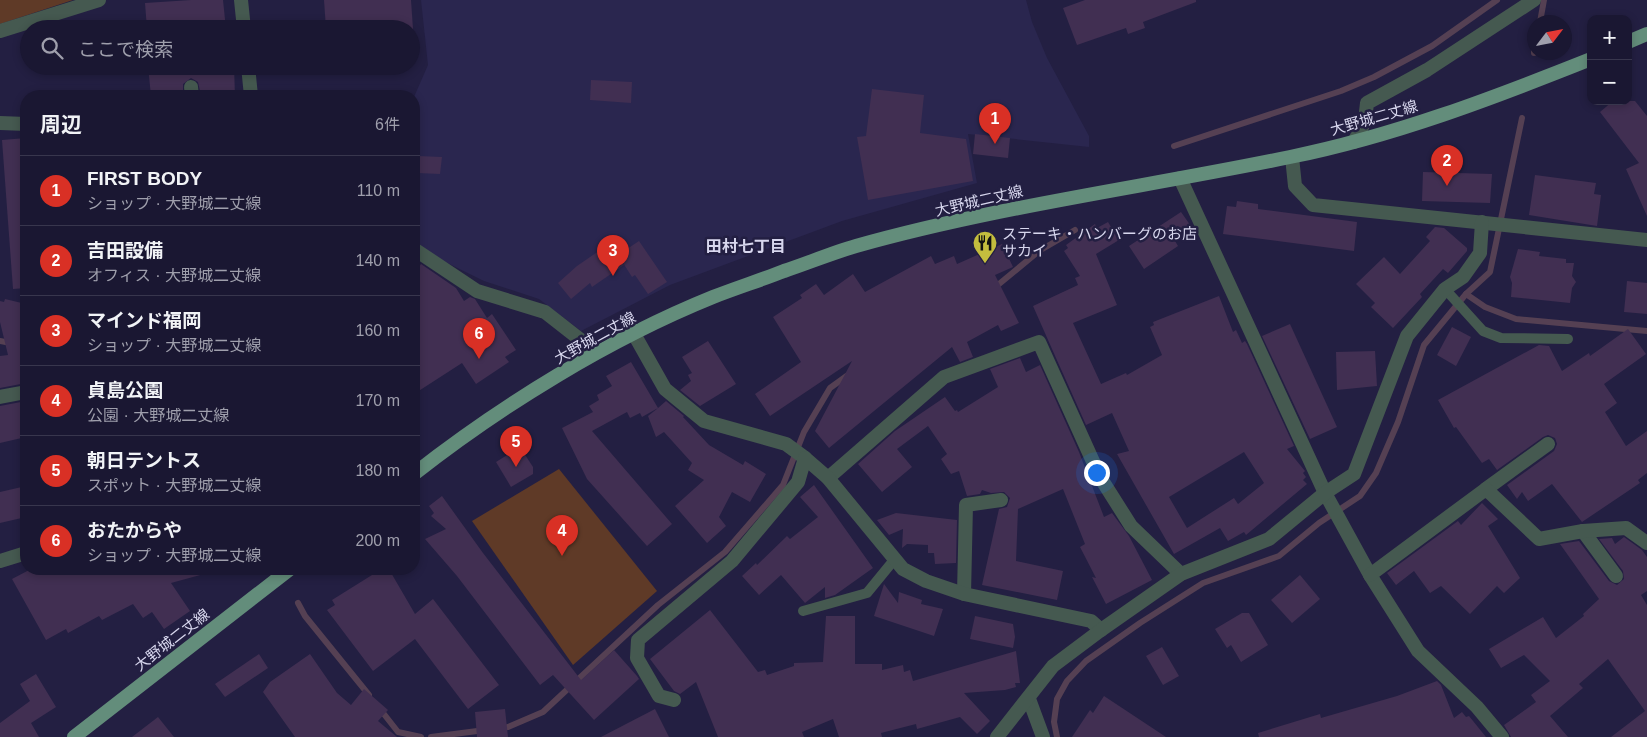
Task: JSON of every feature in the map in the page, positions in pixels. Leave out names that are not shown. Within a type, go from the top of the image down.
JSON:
[{"type":"main road","points":[[1632,40],[1647,34]]},
{"type":"main road","name":"大野城二丈線","points":[[420,470],[499,414],[588,357],[712,298],[855,246],[1024,207],[1292,157],[1354,142],[1432,119],[1512,91],[1587,60]]},
{"type":"main road","name":"大野城二丈線","points":[[82,734],[282,575]]},
{"type":"street","points":[[37,20],[99,0]]},
{"type":"street","points":[[241,0],[243,20]]},
{"type":"street","points":[[1354,142],[1365,121],[1367,103],[1426,70],[1533,1]]},
{"type":"street","points":[[0,32],[20,26]]},
{"type":"street","points":[[249,75],[250,90]]},
{"type":"street","points":[[0,124],[20,124]]},
{"type":"street","points":[[1292,157],[1295,186],[1313,205],[1647,240]]},
{"type":"street","points":[[1180,178],[1327,497],[1370,575],[1418,651],[1477,707],[1502,737]]},
{"type":"street","points":[[997,737],[1053,666],[1101,630],[1181,574],[1269,539],[1327,497],[1354,474],[1407,336],[1445,289],[1463,277],[1480,253],[1482,222]]},
{"type":"street","points":[[420,253],[477,291],[545,312],[582,341],[588,357]]},
{"type":"street","points":[[634,334],[665,389],[704,421],[786,444],[805,458],[828,478],[903,569],[926,581],[964,594],[1091,621],[1101,630]]},
{"type":"street","points":[[828,478],[944,377],[1039,342],[1100,477],[1131,526],[1181,574]]},
{"type":"street","points":[[0,397],[20,393]]},
{"type":"street","points":[[1370,575],[1548,444]]},
{"type":"street","points":[[674,700],[658,696],[637,658],[638,640],[732,561],[798,482],[805,458]]},
{"type":"street","points":[[1486,489],[1539,538],[1583,531],[1626,528],[1647,543]]},
{"type":"street","points":[[964,594],[966,505],[1001,500]]},
{"type":"street","points":[[1583,531],[1616,576]]},
{"type":"street","points":[[0,561],[20,556]]},
{"type":"street","points":[[1028,699],[1042,737]]},
{"type":"lane","points":[[1445,289],[1483,331],[1501,338],[1568,339]]},
{"type":"lane","points":[[803,611],[867,593],[894,560]]},
{"type":"shaded area","points":[[0,0],[73,0],[0,24]]},
{"type":"shaded area","points":[[421,0],[1026,0],[1032,22],[1047,58],[1089,136],[1089,147],[968,134],[977,183],[842,221],[670,285],[581,331],[539,299],[484,281],[431,255],[420,247],[420,90],[417,90],[428,65]]},
{"type":"shaded area","points":[[559,469],[657,591],[573,665],[472,521]]},
{"type":"building","points":[[223,0],[225,20],[146,20],[145,3]]},
{"type":"building","points":[[324,0],[411,0],[412,20],[325,20]]},
{"type":"building","points":[[1085,0],[1196,0],[1196,2],[1143,22],[1145,28],[1128,34],[1126,28],[1077,45],[1063,8]]},
{"type":"building","points":[[149,75],[234,75],[235,90],[200,90],[198,82],[191,78],[183,84],[183,90],[150,90]]},
{"type":"building","points":[[591,80],[632,82],[631,103],[590,100]]},
{"type":"building","points":[[872,89],[924,95],[920,133],[966,139],[973,181],[868,200],[857,137],[866,136]]},
{"type":"building","points":[[1632,101],[1635,101],[1647,116],[1647,216],[1626,169],[1639,163],[1600,112],[1608,105],[1632,105]]},
{"type":"building","points":[[975,134],[1010,138],[1008,158],[973,154]]},
{"type":"building","points":[[20,138],[20,288],[13,289],[2,140]]},
{"type":"building","points":[[420,156],[442,157],[440,174],[420,173]]},
{"type":"building","points":[[1423,172],[1492,174],[1490,203],[1422,201]]},
{"type":"building","points":[[1535,175],[1596,183],[1594,194],[1601,195],[1597,226],[1529,215]]},
{"type":"building","points":[[1237,201],[1258,204],[1258,209],[1357,222],[1354,251],[1223,234],[1227,206],[1236,207]]},
{"type":"building","points":[[1181,212],[1193,229],[1175,241],[1178,246],[1144,269],[1129,246]]},
{"type":"building","points":[[1108,222],[1119,240],[1096,254],[1117,305],[1073,323],[1101,384],[1126,373],[1127,375],[1162,355],[1150,327],[1154,325],[1153,322],[1219,296],[1233,332],[1236,330],[1242,343],[1245,341],[1247,344],[1294,446],[1287,449],[1305,471],[1303,473],[1306,477],[1303,480],[1307,484],[1246,535],[1244,532],[1228,541],[1220,528],[1174,554],[1117,454],[1129,451],[1112,413],[1086,425],[1033,306],[1078,285],[1075,278],[1080,276],[1064,251],[1068,248],[1066,245],[1095,224],[1097,228]],"holes":[[[1244,452],[1264,483],[1238,504],[1234,498],[1187,528],[1169,497]]]},
{"type":"building","points":[[1435,227],[1444,228],[1467,248],[1467,251],[1448,273],[1443,269],[1420,294],[1422,297],[1393,328],[1371,307],[1375,303],[1356,284],[1384,257],[1400,274],[1430,241],[1426,237]]},
{"type":"building","points":[[639,241],[667,282],[648,294],[635,275],[632,277],[618,255]]},
{"type":"building","points":[[609,244],[624,265],[592,287],[590,283],[571,299],[558,283],[577,266]]},
{"type":"building","points":[[1002,244],[1013,267],[995,275],[1019,323],[1001,331],[998,325],[967,342],[973,357],[960,362],[952,347],[829,448],[815,431],[852,361],[770,416],[755,394],[801,362],[773,317],[802,298],[800,295],[816,284],[824,295],[853,274],[865,292],[931,256],[935,264],[954,256],[957,264]]},
{"type":"building","points":[[1518,249],[1540,252],[1539,256],[1566,259],[1566,263],[1574,263],[1572,276],[1576,282],[1572,288],[1570,303],[1511,297],[1512,283],[1510,277]]},
{"type":"building","points":[[421,264],[456,288],[464,301],[470,297],[475,299],[487,318],[492,314],[516,350],[505,357],[509,362],[476,384],[462,363],[420,390]]},
{"type":"building","points":[[1627,281],[1647,283],[1647,314],[1624,312]]},
{"type":"building","points":[[5,299],[20,303],[20,384],[0,388],[0,356],[8,355],[0,322],[0,301],[4,302]]},
{"type":"building","points":[[1290,324],[1337,427],[1310,439],[1262,336]]},
{"type":"building","points":[[1452,327],[1471,337],[1456,366],[1437,355]]},
{"type":"building","points":[[1628,329],[1646,354],[1604,384],[1617,403],[1605,412],[1626,446],[1647,431],[1647,473],[1638,480],[1640,483],[1582,522],[1552,484],[1528,501],[1522,492],[1517,499],[1507,485],[1554,451],[1557,444],[1555,438],[1548,435],[1543,437],[1497,470],[1489,459],[1482,463],[1456,427],[1454,428],[1438,400],[1539,345],[1549,346],[1562,371],[1589,353],[1590,356]]},
{"type":"building","points":[[708,341],[736,384],[700,406],[680,390],[691,381],[688,375],[692,373],[682,357]]},
{"type":"building","points":[[1375,351],[1377,386],[1337,390],[1336,352]]},
{"type":"building","points":[[1020,358],[1026,372],[1040,365],[1079,452],[1104,517],[1112,513],[1129,536],[1152,580],[1106,604],[1092,577],[1096,578],[1080,547],[1085,544],[1063,489],[1018,509],[1016,561],[1063,571],[1057,600],[982,585],[999,509],[1007,507],[1010,498],[1004,492],[991,493],[982,490],[980,494],[967,496],[959,471],[951,474],[941,459],[947,454],[928,426],[897,449],[912,467],[882,492],[858,464],[895,431],[945,397],[955,411],[957,410],[958,412],[998,387],[990,369]]},
{"type":"building","points":[[631,362],[658,408],[642,417],[640,413],[630,418],[627,412],[592,431],[672,524],[647,546],[587,479],[562,428],[593,412],[589,406],[599,400],[597,395],[612,386],[606,376]]},
{"type":"building","points":[[666,401],[684,416],[709,445],[743,465],[745,461],[766,474],[750,502],[732,492],[719,517],[726,526],[707,543],[675,506],[704,480],[688,470],[692,463],[664,432],[656,437],[648,416]]},
{"type":"building","points":[[20,402],[20,438],[0,443],[0,406]]},
{"type":"building","points":[[520,447],[533,467],[533,474],[511,487],[496,462]]},
{"type":"building","points":[[814,485],[873,568],[835,595],[825,598],[825,587],[805,603],[781,575],[759,595],[742,576],[756,563],[757,565],[787,536],[790,539],[818,517],[800,497]]},
{"type":"building","points":[[20,487],[20,518],[0,523],[0,492]]},
{"type":"building","points":[[442,496],[483,553],[581,680],[614,650],[637,676],[639,679],[594,720],[553,675],[540,685],[457,576],[425,539],[446,529],[431,516],[434,513],[429,506]]},
{"type":"building","points":[[1482,503],[1498,519],[1488,526],[1520,578],[1504,593],[1497,586],[1470,614],[1441,586],[1430,593],[1414,571],[1396,585],[1387,573],[1458,521],[1461,525]]},
{"type":"building","points":[[896,513],[957,520],[956,563],[935,564],[934,553],[928,553],[928,545],[907,544],[902,548],[903,529],[889,535],[877,520]]},
{"type":"building","points":[[1624,537],[1642,550],[1647,557],[1647,591],[1641,595],[1647,605],[1647,737],[1611,737],[1645,711],[1608,659],[1579,684],[1583,688],[1550,716],[1568,737],[1511,737],[1504,725],[1536,702],[1531,695],[1550,681],[1524,655],[1501,668],[1489,649],[1543,617],[1556,638],[1584,616],[1583,614],[1599,599],[1560,544],[1579,541],[1609,581],[1617,585],[1624,579],[1623,571],[1599,539],[1612,538],[1615,544]]},
{"type":"building","points":[[20,575],[200,575],[171,583],[190,611],[164,629],[152,612],[143,618],[133,604],[102,620],[99,616],[68,633],[66,629],[46,640],[12,579]]},
{"type":"building","points":[[372,575],[392,575],[415,614],[433,599],[499,685],[468,709],[415,639],[373,671],[327,610],[335,605],[332,600]]},
{"type":"building","points":[[1300,575],[1320,599],[1292,623],[1271,600]]},
{"type":"building","points":[[884,584],[898,603],[899,592],[922,600],[921,604],[943,609],[934,636],[874,616]]},
{"type":"building","points":[[710,610],[758,672],[765,670],[767,675],[794,666],[794,663],[823,662],[826,616],[855,616],[855,664],[882,664],[882,670],[903,665],[904,672],[910,670],[913,681],[1016,651],[1020,683],[1015,683],[1016,687],[1005,690],[964,693],[990,721],[977,734],[960,717],[917,729],[916,724],[881,733],[882,737],[839,737],[833,719],[802,732],[804,737],[718,737],[696,682],[680,694],[674,691],[650,659]]},
{"type":"building","points":[[1242,613],[1249,613],[1268,645],[1241,662],[1231,645],[1227,648],[1215,629]]},
{"type":"building","points":[[975,616],[1013,624],[1015,637],[1013,648],[970,639]]},
{"type":"building","points":[[1162,647],[1179,676],[1163,685],[1146,656]]},
{"type":"building","points":[[259,654],[268,668],[225,697],[215,684]]},
{"type":"building","points":[[310,654],[337,693],[351,705],[364,689],[388,710],[378,721],[397,737],[295,737],[263,692],[270,682]]},
{"type":"building","points":[[36,674],[56,707],[31,723],[39,737],[0,737],[0,723],[30,701],[20,684]]},
{"type":"building","points":[[1437,681],[1441,685],[1454,718],[1462,712],[1466,717],[1469,716],[1486,737],[1259,737],[1258,733],[1320,714],[1321,718],[1397,696]]},
{"type":"building","points":[[1104,696],[1166,737],[1072,737],[1090,710],[1093,713]]},
{"type":"building","points":[[505,709],[508,737],[477,737],[475,712]]},
{"type":"building","points":[[655,709],[669,737],[601,737]]},
{"type":"building","points":[[158,717],[174,737],[132,737]]},
{"type":"waterway","points":[[1174,146],[1341,91],[1374,77],[1432,46],[1497,0]]},
{"type":"waterway","points":[[1541,15],[1544,0]]},
{"type":"waterway","points":[[1057,737],[1054,722],[1057,699],[1067,681],[1086,661],[1140,623],[1203,583],[1279,556],[1319,523],[1360,496],[1376,473],[1398,422],[1424,345],[1466,294],[1490,272],[1522,118]]},
{"type":"waterway","points":[[993,289],[1039,251],[1075,230]]},
{"type":"waterway","points":[[1466,294],[1485,307],[1516,319],[1647,331]]},
{"type":"waterway","points":[[0,341],[20,345]]},
{"type":"waterway","points":[[499,728],[508,727],[543,712],[658,605],[725,552],[783,485],[804,432],[830,388],[848,375]]},
{"type":"waterway","points":[[298,603],[305,616],[369,695]]},
{"type":"waterway","points":[[380,709],[398,732],[421,737]]},
{"type":"waterway","points":[[431,737],[485,730]]},
{"type":"place","name":"FIRST BODY","points":[[995,144]]},
{"type":"place","name":"吉田設備","points":[[1447,186]]},
{"type":"place","name":"ステーキ・ハンバーグのお店 サカイ","points":[[985,264]]},
{"type":"place","name":"マインド福岡","points":[[613,276]]},
{"type":"place","name":"おたからや","points":[[479,359]]},
{"type":"place","name":"朝日テントス","points":[[516,467]]},
{"type":"place","name":"貞島公園","points":[[562,556]]},
{"type":"district","name":"田村七丁目","points":[[746,246]]}]
